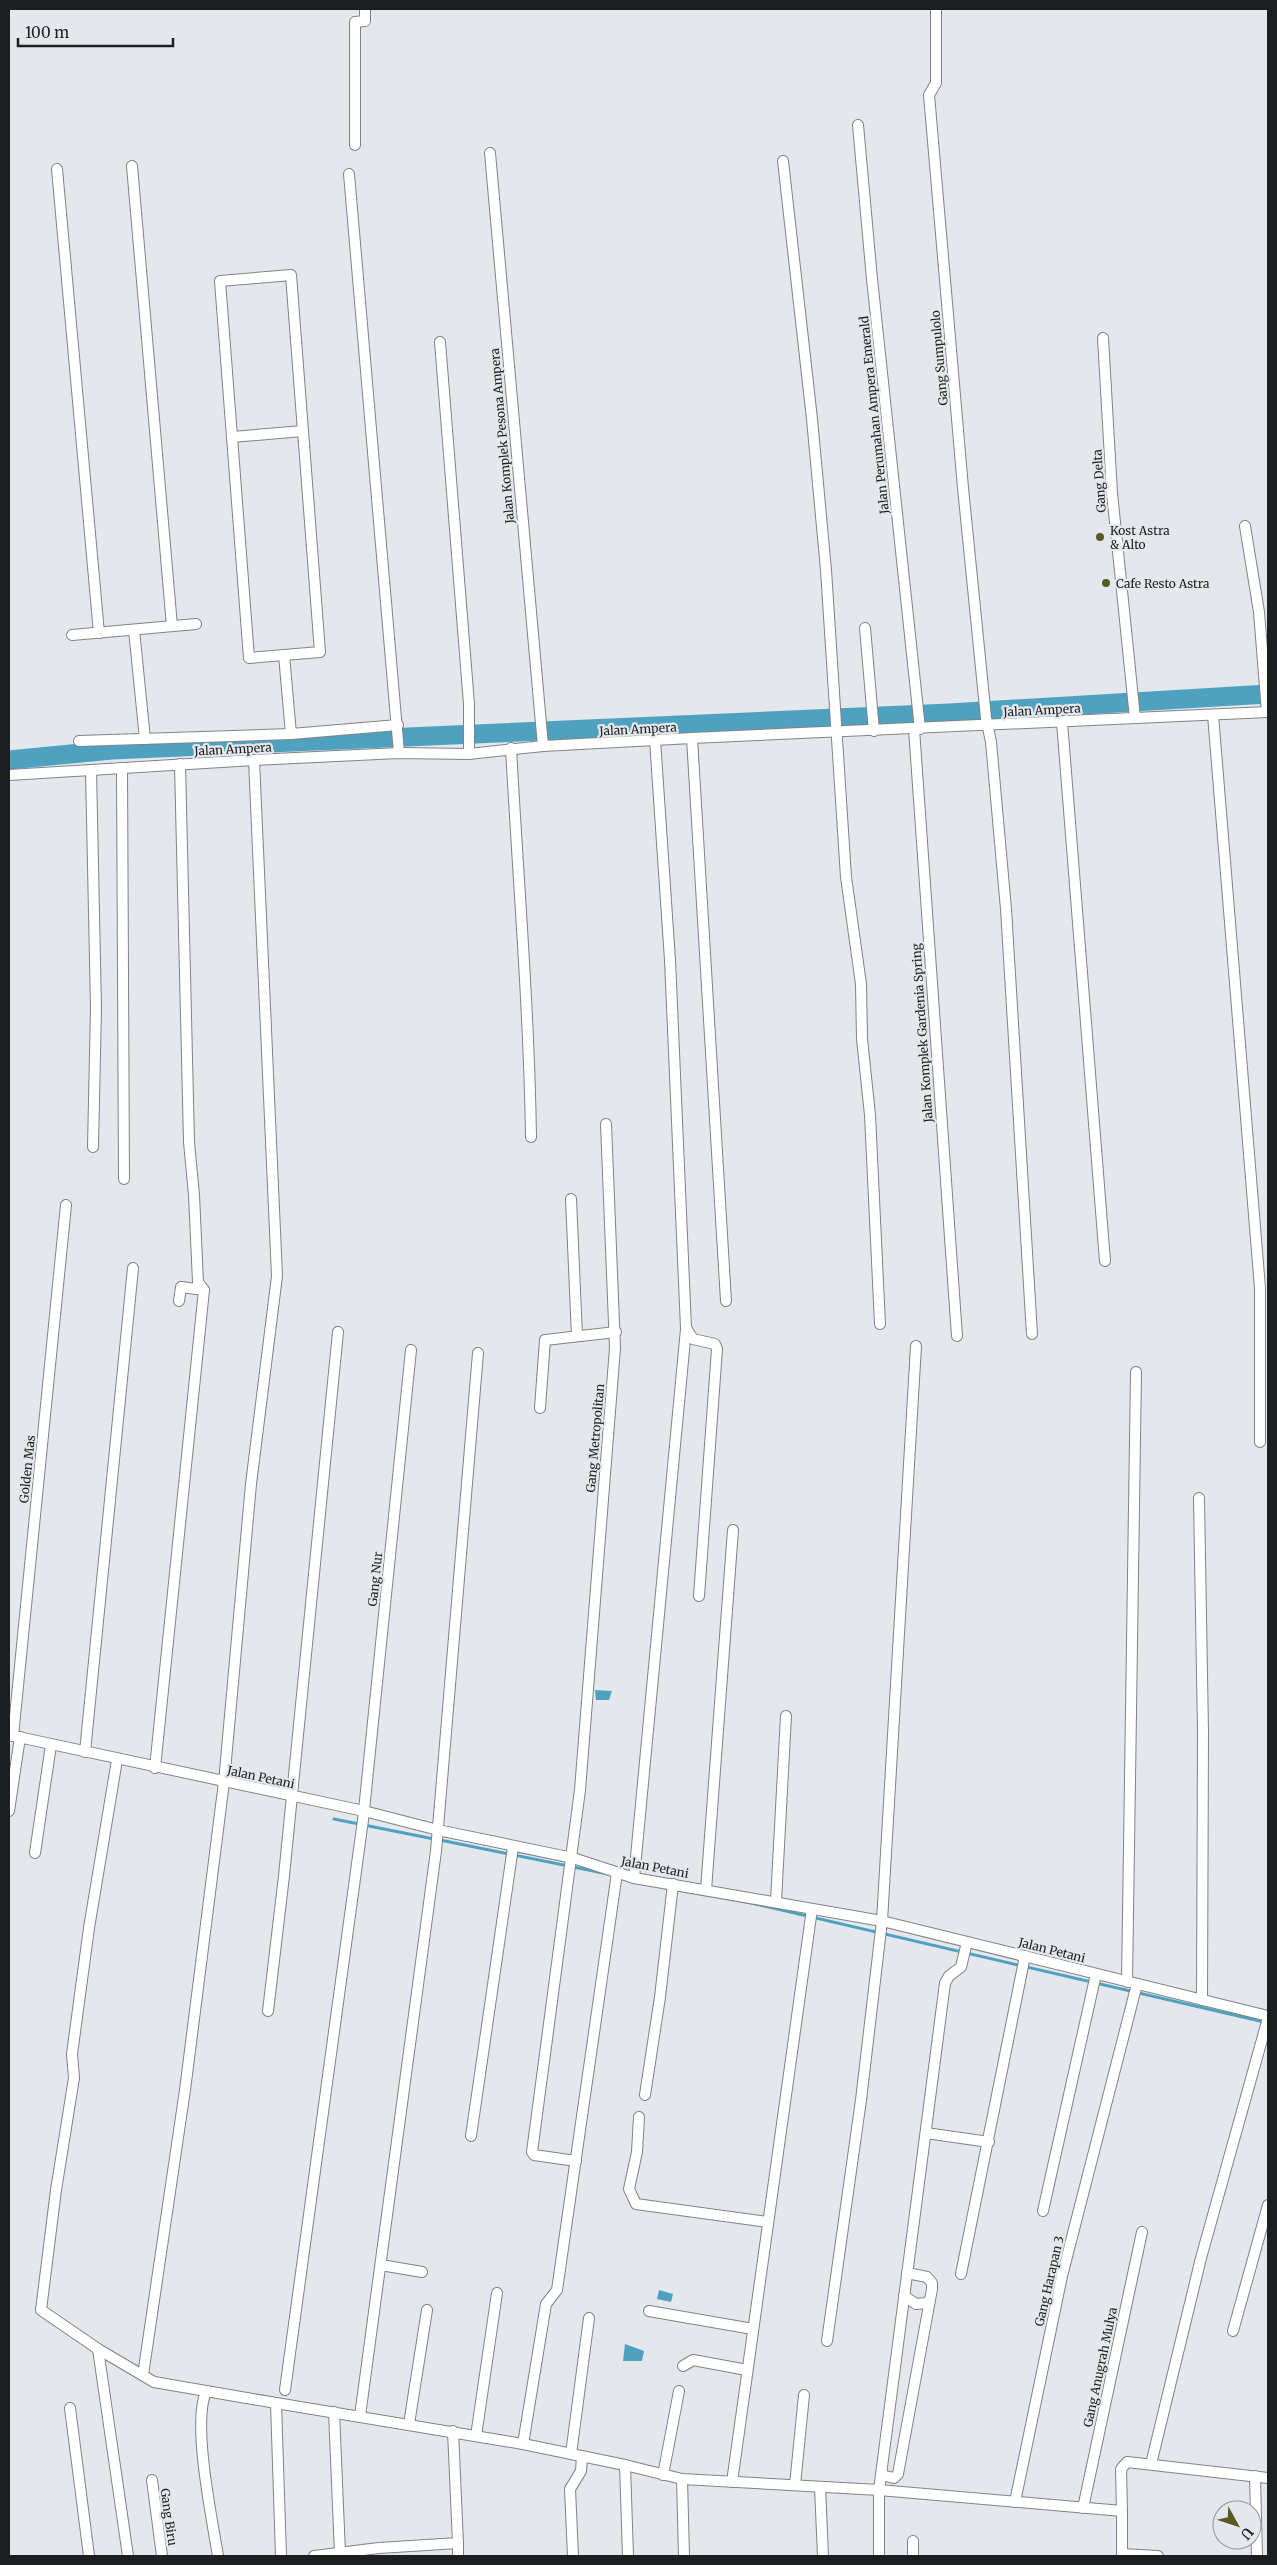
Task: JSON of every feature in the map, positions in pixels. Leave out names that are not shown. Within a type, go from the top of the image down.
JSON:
[{"type":"street","points":[[355,145],[355,22],[365,21],[365,9]]},
{"type":"street","name":"Gang Sumpulolo","points":[[936,9],[936,83],[929,95],[985,706],[1006,909],[1032,1334]]},
{"type":"street","name":"Jalan Perumahan Ampera Emerald","points":[[858,125],[918,729]]},
{"type":"street","name":"Jalan Komplek Pesona Ampera","points":[[490,153],[543,741]]},
{"type":"street","points":[[783,160],[815,447],[832,643],[834,706],[846,877],[861,984],[862,1039],[870,1115],[880,1324]]},
{"type":"street","points":[[132,166],[172,626]]},
{"type":"street","points":[[57,169],[99,632]]},
{"type":"street","points":[[79,741],[291,734],[399,739],[349,174]]},
{"type":"street","points":[[291,274],[320,652],[249,658],[232,437],[220,281],[291,274]]},
{"type":"street","name":"Gang Delta","points":[[1103,338],[1112,493],[1135,715]]},
{"type":"street","points":[[440,342],[470,726],[468,750]]},
{"type":"street","points":[[232,437],[303,431]]},
{"type":"street","points":[[1245,526],[1259,612],[1267,710]]},
{"type":"street","points":[[72,635],[196,624]]},
{"type":"street","points":[[865,628],[874,727]]},
{"type":"street","points":[[134,630],[145,739]]},
{"type":"street","points":[[284,655],[291,734]]},
{"type":"street","name":"Jalan Ampera","points":[[9,775],[254,760],[399,739],[468,750],[511,748],[543,741],[655,740],[874,727],[918,729],[987,722],[1062,722],[1135,715],[1213,715],[1267,710]]},
{"type":"street","points":[[1213,715],[1260,1288],[1260,1442]]},
{"type":"street","points":[[1062,722],[1105,1261]]},
{"type":"street","name":"Jalan Komplek Gardenia Spring","points":[[918,729],[957,1336]]},
{"type":"street","points":[[692,738],[726,1301]]},
{"type":"street","points":[[634,1878],[686,1328],[670,960],[655,740]]},
{"type":"street","points":[[511,748],[523,969],[530,1054],[531,1137]]},
{"type":"street","points":[[143,2375],[185,2090],[224,1782],[251,1484],[277,1276],[254,760]]},
{"type":"street","points":[[156,1768],[206,1318],[204,1290],[198,1282],[195,1204],[189,1142],[180,764]]},
{"type":"street","points":[[122,768],[124,1179]]},
{"type":"street","points":[[91,770],[96,1008],[93,1147]]},
{"type":"street","name":"Gang Metropolitan","points":[[576,2161],[534,2155],[532,2152],[573,1858],[616,1332],[606,1124]]},
{"type":"street","points":[[571,1199],[577,1336]]},
{"type":"street","name":"Golden Mas","points":[[9,1811],[14,1736],[66,1205]]},
{"type":"street","points":[[85,1752],[133,1268]]},
{"type":"street","points":[[179,1301],[181,1287],[204,1290]]},
{"type":"street","points":[[686,1328],[693,1339],[707,1340],[716,1344],[717,1349],[699,1596]]},
{"type":"street","points":[[268,2011],[292,1796],[338,1332]]},
{"type":"street","points":[[540,1408],[546,1340],[616,1332]]},
{"type":"street","points":[[827,2341],[861,2100],[882,1923],[916,1346]]},
{"type":"street","name":"Gang Nur","points":[[285,2390],[361,1835],[411,1350]]},
{"type":"street","points":[[360,2416],[436,1850],[478,1353]]},
{"type":"street","name":"Gang Harapan 3","points":[[1015,2502],[1062,2276],[1116,2067],[1133,1988],[1136,1372]]},
{"type":"street","points":[[1199,1498],[1203,1732],[1202,2000]]},
{"type":"street","points":[[706,1890],[733,1530]]},
{"type":"street","points":[[776,1901],[786,1716]]},
{"type":"street","name":"Jalan Petani","points":[[14,1736],[117,1760],[292,1796],[512,1853],[573,1858],[616,1877],[634,1878],[776,1901],[811,1912],[882,1923],[1024,1959],[1094,1981],[1202,2000],[1268,2017]]},
{"type":"street","points":[[35,1853],[51,1745]]},
{"type":"street","points":[[117,1760],[88,1937],[72,2054],[74,2078],[56,2190],[41,2310],[98,2349],[161,2384],[453,2431],[625,2465],[682,2479],[879,2490],[1122,2511]]},
{"type":"street","points":[[471,2136],[512,1853]]},
{"type":"street","points":[[523,2444],[546,2304],[557,2290],[616,1877]]},
{"type":"street","points":[[645,2095],[660,1997],[673,1884]]},
{"type":"street","points":[[732,2482],[811,1912]]},
{"type":"street","points":[[879,2556],[879,2490],[945,1983],[948,1976],[961,1967],[967,1945]]},
{"type":"street","points":[[961,2274],[989,2142],[1024,1959]]},
{"type":"street","points":[[1043,2212],[1094,1981]]},
{"type":"street","points":[[1151,2464],[1201,2258],[1268,2017]]},
{"type":"street","points":[[639,2117],[637,2152],[629,2189],[636,2204],[768,2222]]},
{"type":"street","points":[[926,2133],[989,2142]]},
{"type":"street","points":[[1233,2330],[1268,2205]]},
{"type":"street","name":"Gang Anugrah Mulya","points":[[1083,2508],[1142,2232]]},
{"type":"street","points":[[381,2265],[422,2272]]},
{"type":"street","points":[[881,2474],[894,2478],[898,2474],[932,2289],[930,2280],[927,2277],[907,2273]]},
{"type":"street","points":[[476,2436],[497,2293]]},
{"type":"street","points":[[904,2296],[916,2304],[926,2303],[930,2300]]},
{"type":"street","points":[[409,2424],[427,2310]]},
{"type":"street","points":[[649,2311],[753,2329]]},
{"type":"street","points":[[573,2556],[570,2489],[581,2471],[576,2455],[589,2318]]},
{"type":"street","points":[[98,2349],[128,2556]]},
{"type":"street","points":[[683,2366],[693,2360],[747,2370]]},
{"type":"street","points":[[663,2475],[679,2391]]},
{"type":"street","points":[[206,2392],[201,2404],[205,2469],[218,2556]]},
{"type":"street","points":[[795,2485],[804,2394]]},
{"type":"street","points":[[276,2403],[281,2556]]},
{"type":"street","points":[[70,2408],[89,2556]]},
{"type":"street","points":[[334,2412],[340,2553]]},
{"type":"street","points":[[453,2431],[458,2556]]},
{"type":"street","points":[[1158,2556],[1122,2555],[1121,2469],[1123,2465],[1131,2462],[1268,2478]]},
{"type":"street","points":[[625,2465],[628,2556]]},
{"type":"street","points":[[1255,2476],[1257,2556]]},
{"type":"street","points":[[682,2479],[684,2556]]},
{"type":"street","name":"Gang Biru","points":[[152,2480],[162,2556]]},
{"type":"street","points":[[820,2487],[823,2556]]},
{"type":"street","points":[[913,2541],[913,2556]]},
{"type":"street","points":[[314,2556],[379,2552],[458,2543]]},
{"type":"water","points":[[595,1690],[612,1691],[609,1700],[596,1700]]},
{"type":"water","points":[[659,2290],[673,2294],[671,2302],[657,2299]]},
{"type":"water","points":[[625,2344],[644,2351],[642,2361],[623,2361]]},
{"type":"waterway","points":[[9,760],[112,750],[949,713],[1268,694]]},
{"type":"waterway","points":[[334,1819],[434,1839]]},
{"type":"waterway","points":[[440,1840],[608,1874]]},
{"type":"waterway","points":[[751,1903],[1264,2022]]},
{"type":"place","name":"Kost Astra & Alto","points":[[1100,537]]},
{"type":"place","name":"Cafe Resto Astra","points":[[1106,583]]}]
